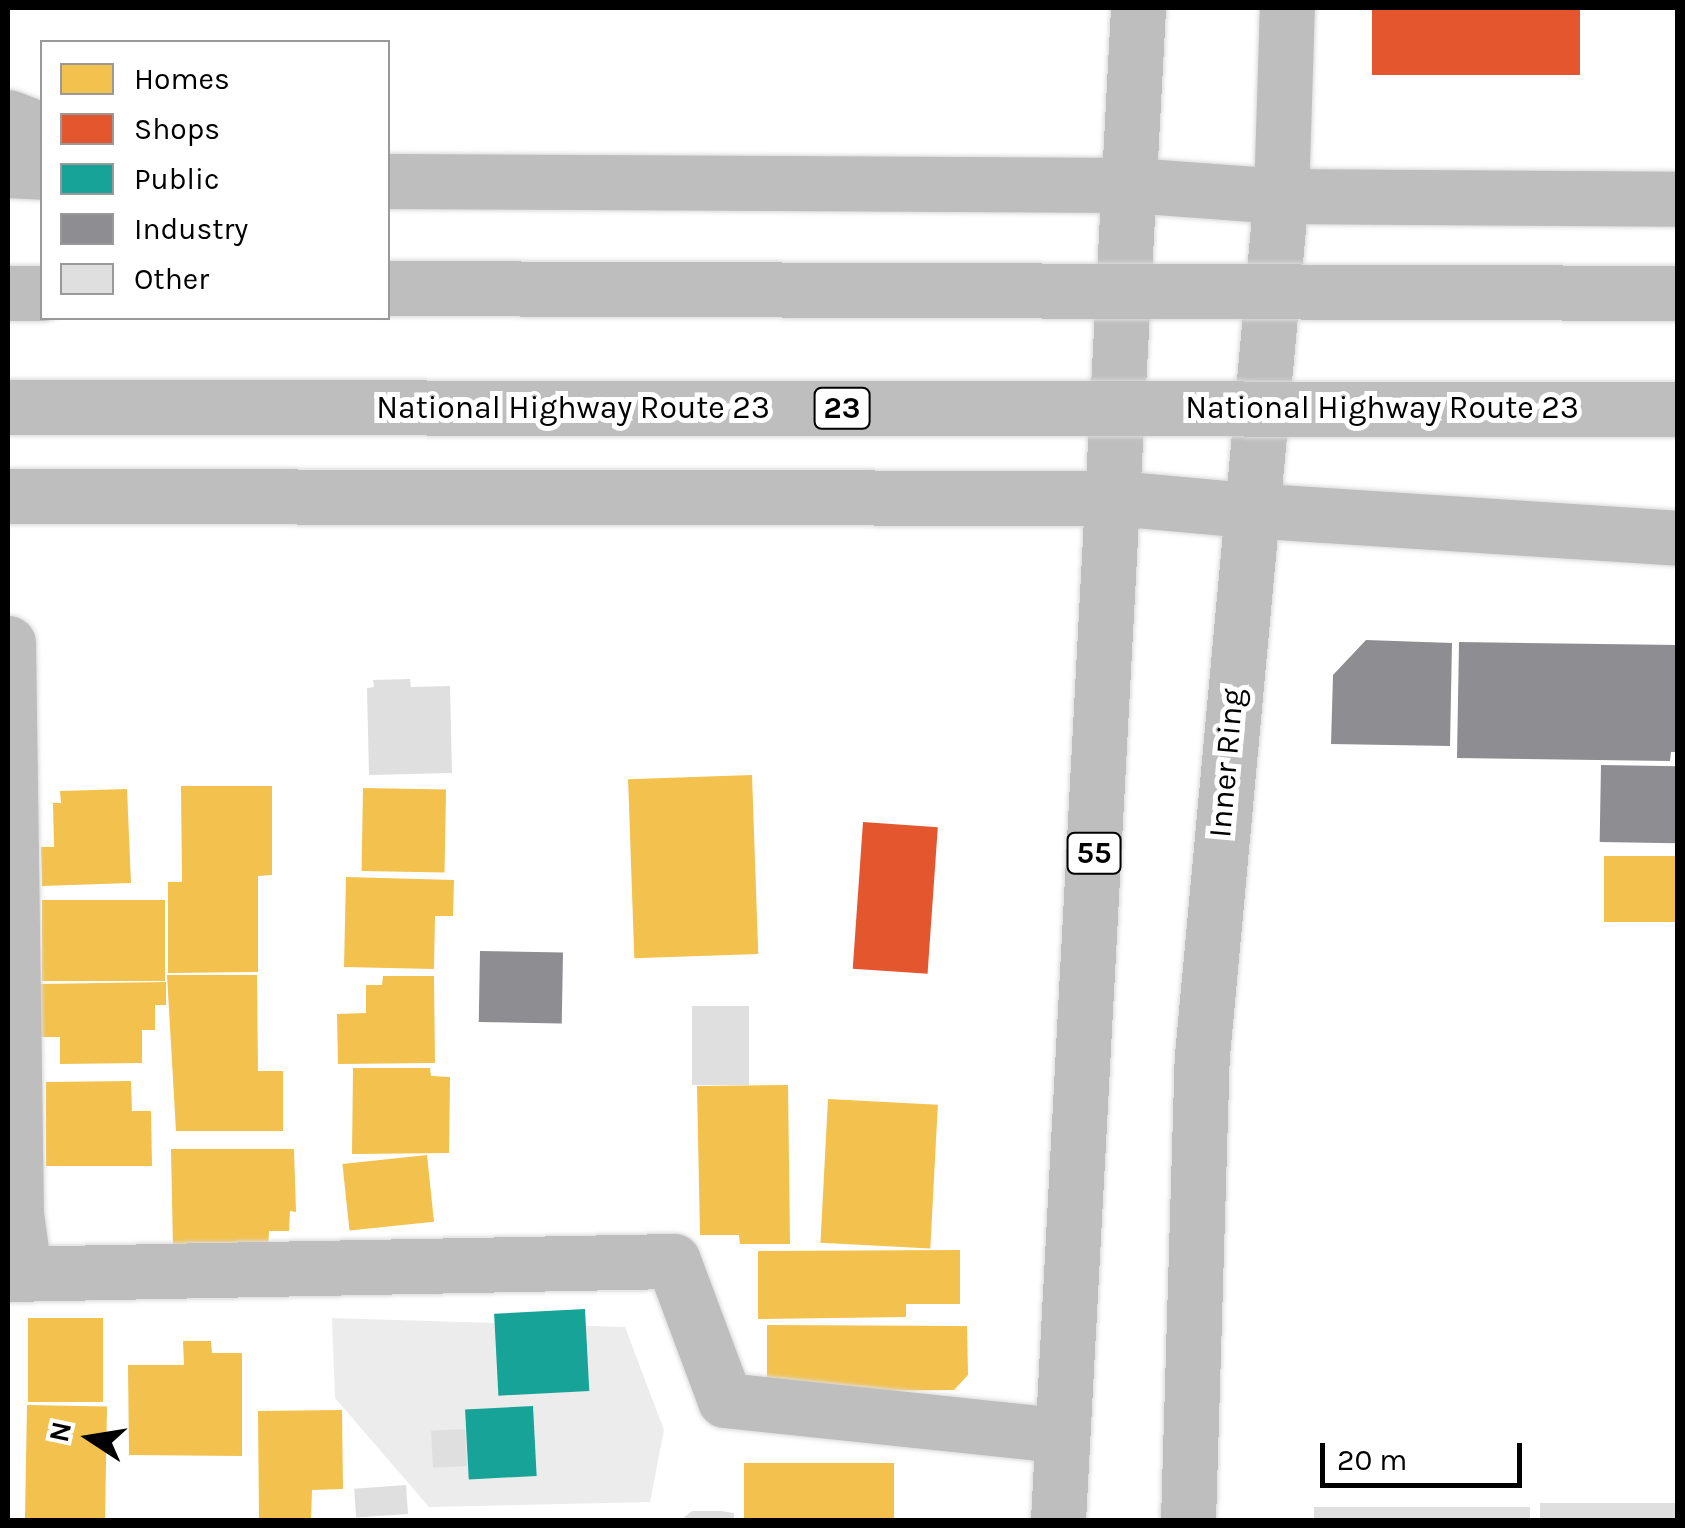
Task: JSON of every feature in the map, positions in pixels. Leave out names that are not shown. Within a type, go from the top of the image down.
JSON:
[{"type":"main road","points":[[1131,185],[1138,8]]},
{"type":"main road","name":"Inner Ring","points":[[1188,1520],[1202,1055],[1248,510],[1281,196],[1287,8]]},
{"type":"main road","points":[[8,117],[40,129]]},
{"type":"main road","points":[[8,170],[40,172]]},
{"type":"main road","points":[[390,181],[1131,185],[1281,196],[1678,199]]},
{"type":"main road","name":"55","points":[[1058,1520],[1059,1436],[1131,185]]},
{"type":"main road","points":[[390,288],[1678,292]]},
{"type":"main road","points":[[8,294],[40,293]]},
{"type":"main road","name":"National Highway Route 23","points":[[8,407],[1678,409]]},
{"type":"main road","points":[[8,496],[1115,498],[1678,538]]},
{"type":"main road","points":[[8,642],[16,1273],[315,1273],[672,1262],[725,1400],[1059,1436]]},
{"type":"shaded area","points":[[332,1318],[625,1327],[664,1430],[650,1502],[429,1507],[335,1398]]},
{"type":"building: Homes","points":[[752,775],[758,954],[634,958],[628,779]]},
{"type":"building: Homes","points":[[181,786],[272,786],[272,875],[258,876],[258,972],[168,973],[168,882],[182,882]]},
{"type":"building: Homes","points":[[363,788],[446,789],[445,872],[362,871]]},
{"type":"building: Homes","points":[[127,789],[131,883],[42,886],[41,847],[54,847],[53,803],[61,803],[60,791]]},
{"type":"building: Homes","points":[[1604,856],[1678,856],[1678,922],[1604,922]]},
{"type":"building: Homes","points":[[346,877],[454,880],[453,916],[435,916],[434,969],[344,967]]},
{"type":"building: Homes","points":[[42,900],[165,900],[165,981],[42,981]]},
{"type":"building: Homes","points":[[167,975],[257,975],[258,1071],[283,1071],[283,1131],[176,1131]]},
{"type":"building: Homes","points":[[383,976],[434,976],[435,1063],[338,1064],[337,1014],[366,1013],[366,985],[382,985]]},
{"type":"building: Homes","points":[[166,982],[166,1005],[155,1005],[155,1030],[142,1030],[142,1063],[60,1064],[60,1037],[41,1037],[40,984]]},
{"type":"building: Homes","points":[[353,1068],[430,1068],[431,1076],[450,1077],[449,1153],[352,1154]]},
{"type":"building: Homes","points":[[131,1081],[132,1111],[151,1111],[152,1166],[46,1166],[46,1082]]},
{"type":"building: Homes","points":[[788,1085],[790,1244],[740,1244],[739,1235],[700,1235],[697,1086]]},
{"type":"building: Homes","points":[[828,1099],[938,1105],[930,1249],[820,1243]]},
{"type":"building: Homes","points":[[171,1149],[294,1149],[296,1212],[290,1211],[289,1231],[269,1231],[268,1250],[173,1249]]},
{"type":"building: Homes","points":[[427,1155],[434,1222],[349,1231],[342,1164]]},
{"type":"building: Homes","points":[[960,1250],[960,1304],[906,1304],[906,1317],[758,1319],[758,1251]]},
{"type":"building: Homes","points":[[28,1318],[103,1318],[103,1402],[28,1402]]},
{"type":"building: Homes","points":[[767,1325],[967,1326],[968,1375],[954,1390],[767,1392]]},
{"type":"building: Homes","points":[[183,1341],[211,1341],[212,1353],[242,1353],[242,1456],[129,1455],[128,1365],[184,1365]]},
{"type":"building: Homes","points":[[27,1405],[107,1406],[105,1520],[25,1520]]},
{"type":"building: Homes","points":[[342,1410],[343,1489],[312,1490],[311,1519],[259,1519],[258,1411]]},
{"type":"building: Homes","points":[[744,1463],[894,1463],[894,1520],[744,1520]]},
{"type":"building: Shops","points":[[1372,8],[1580,8],[1580,75],[1372,75]]},
{"type":"building: Shops","points":[[863,822],[938,827],[928,974],[853,969]]},
{"type":"building: Public","points":[[585,1309],[589,1391],[498,1396],[494,1314]]},
{"type":"building: Public","points":[[533,1406],[537,1476],[469,1479],[465,1410]]},
{"type":"building: Industry","points":[[1366,640],[1452,643],[1450,746],[1331,744],[1333,675]]},
{"type":"building: Industry","points":[[1459,642],[1678,645],[1678,752],[1671,752],[1670,761],[1457,758]]},
{"type":"building: Industry","points":[[1601,765],[1678,766],[1677,843],[1600,842]]},
{"type":"building: Industry","points":[[480,951],[563,952],[562,1023],[479,1022]]},
{"type":"building: Other","points":[[410,679],[411,687],[450,686],[452,773],[369,775],[367,688],[374,687],[373,680]]},
{"type":"building: Other","points":[[692,1006],[749,1006],[749,1085],[692,1085]]},
{"type":"building: Other","points":[[465,1429],[467,1466],[433,1468],[431,1431]]},
{"type":"building: Other","points":[[406,1485],[408,1514],[356,1518],[354,1489]]},
{"type":"building: Other","points":[[1540,1503],[1678,1503],[1678,1520],[1540,1520]]},
{"type":"building: Other","points":[[1314,1507],[1530,1507],[1530,1520],[1314,1520]]},
{"type":"building: Other","points":[[692,1511],[734,1513],[734,1520],[681,1520]]}]
